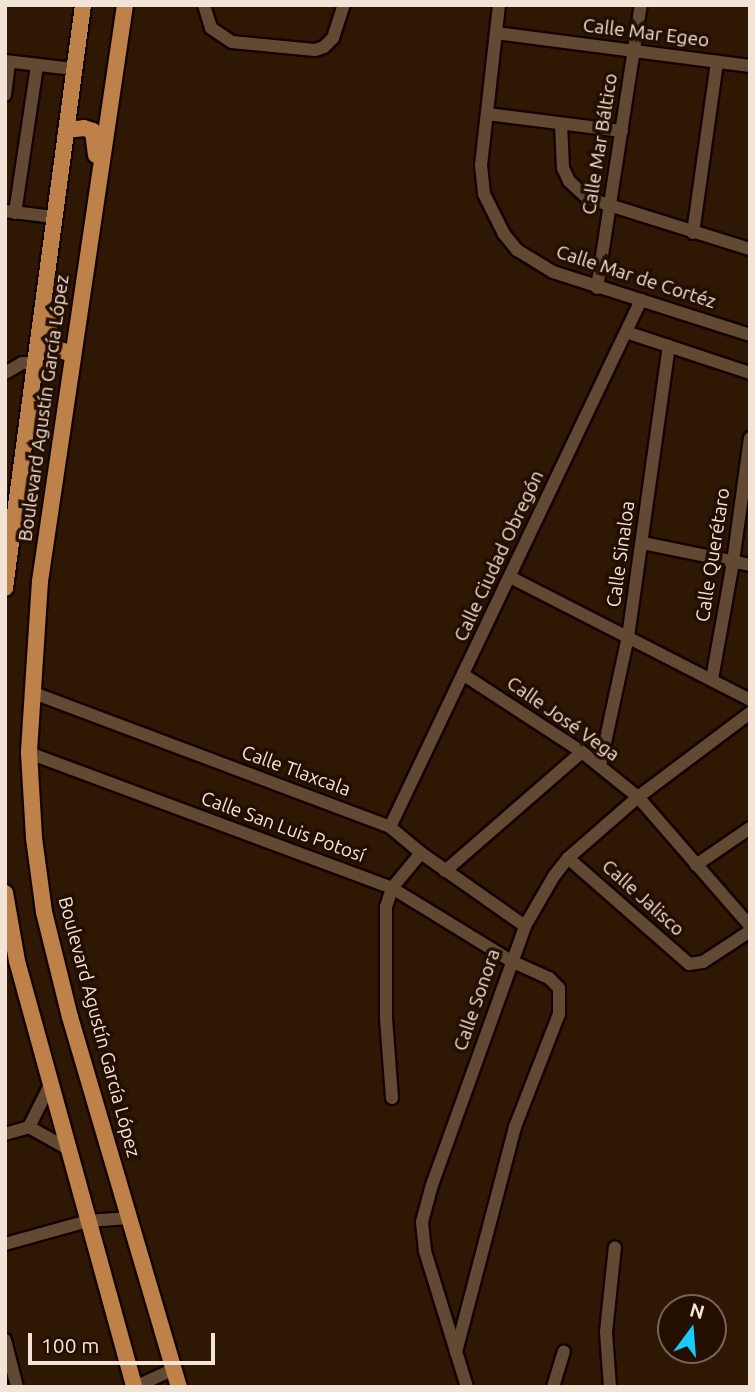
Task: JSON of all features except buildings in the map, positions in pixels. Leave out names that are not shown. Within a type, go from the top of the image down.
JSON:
[{"type":"main road","name":"Boulevard Agustín García López","points":[[5,588],[83,5]]},
{"type":"main road","name":"Boulevard Agustín García López","points":[[125,5],[40,581],[29,753],[34,838],[44,912],[70,1017],[179,1387]]},
{"type":"main road","points":[[66,130],[84,128],[93,131],[98,186]]},
{"type":"main road","points":[[43,290],[50,348],[73,354]]},
{"type":"main road","points":[[5,893],[11,958],[50,1085],[134,1387]]},
{"type":"street","points":[[204,5],[211,28],[232,42],[315,50],[324,47],[333,38],[344,5]]},
{"type":"street","name":"Calle Mar de Cortéz","points":[[499,5],[481,165],[484,194],[504,234],[534,263],[597,288],[750,335]]},
{"type":"street","name":"Calle Mar Báltico","points":[[597,288],[640,5]]},
{"type":"street","name":"Calle Mar Egeo","points":[[496,33],[750,66]]},
{"type":"street","points":[[5,95],[7,62],[74,69]]},
{"type":"street","points":[[693,233],[717,62]]},
{"type":"street","points":[[37,65],[10,212],[54,217]]},
{"type":"street","points":[[487,114],[622,131]]},
{"type":"street","points":[[561,124],[560,146],[569,181],[587,198],[750,249]]},
{"type":"street","name":"Calle Ciudad Obregón","points":[[390,827],[641,300]]},
{"type":"street","points":[[626,332],[750,373]]},
{"type":"street","name":"Calle Sinaloa","points":[[600,766],[628,637],[669,346]]},
{"type":"street","points":[[5,373],[22,363],[34,363]]},
{"type":"street","name":"Calle Querétaro","points":[[712,679],[733,562],[750,438]]},
{"type":"street","points":[[643,542],[750,565]]},
{"type":"street","points":[[510,577],[750,700]]},
{"type":"street","name":"Calle José Vega","points":[[464,675],[582,752],[638,797],[750,928]]},
{"type":"street","name":"Calle Tlaxcala","points":[[31,692],[390,827],[445,871],[525,926]]},
{"type":"street","name":"Calle Sonora","points":[[467,1387],[425,1251],[422,1222],[525,926],[554,876],[568,858],[638,797],[750,713]]},
{"type":"street","points":[[445,871],[582,752]]},
{"type":"street","name":"Calle San Luis Potosí","points":[[29,753],[392,888],[511,961],[549,978],[561,994],[559,1014],[515,1127],[456,1352]]},
{"type":"street","points":[[696,865],[750,828]]},
{"type":"street","points":[[392,1098],[386,1017],[386,907],[392,888],[421,853]]},
{"type":"street","name":"Calle Jalisco","points":[[568,858],[693,965],[703,962],[750,928]]},
{"type":"street","points":[[29,1128],[50,1085]]},
{"type":"street","points":[[5,1134],[29,1128],[68,1149]]},
{"type":"street","points":[[5,1244],[88,1221],[129,1218]]},
{"type":"street","points":[[610,1387],[606,1332],[615,1247]]},
{"type":"street","points":[[5,1340],[18,1387]]},
{"type":"street","points":[[553,1387],[564,1352]]},
{"type":"street","points":[[134,1387],[174,1369]]}]
